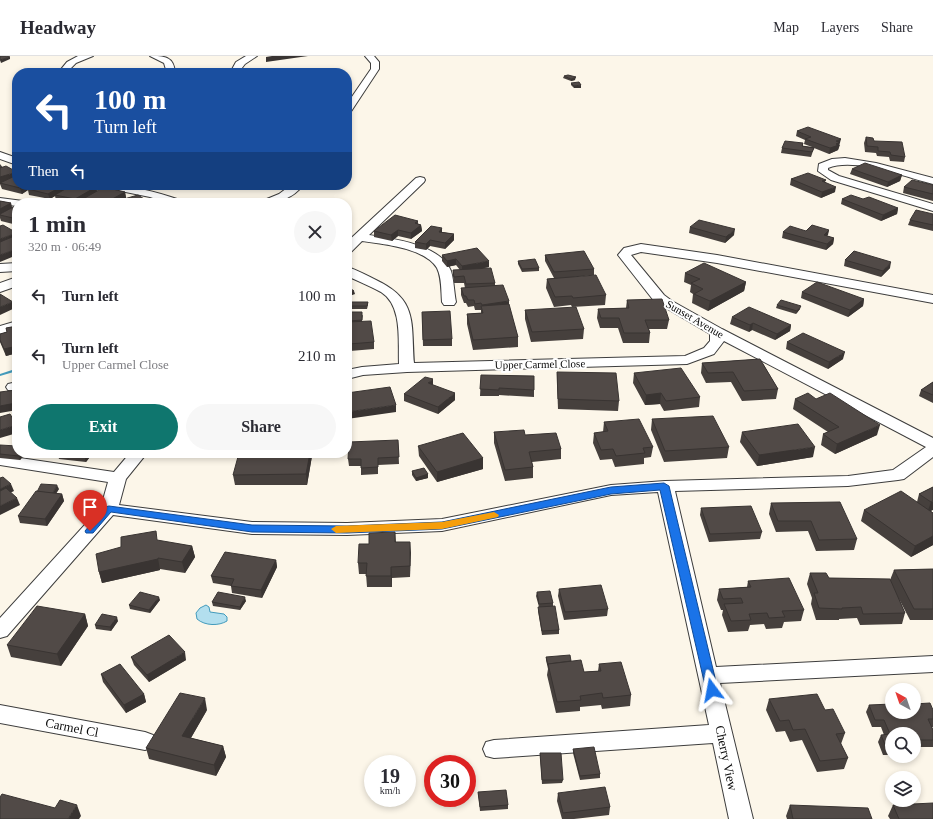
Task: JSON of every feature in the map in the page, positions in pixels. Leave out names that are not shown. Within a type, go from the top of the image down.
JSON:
[{"type":"street","points":[[65,68],[72,62],[89,56]]},
{"type":"street","points":[[154,56],[160,57],[169,63],[170,68]]},
{"type":"street","points":[[236,68],[243,60],[253,56]]},
{"type":"street","points":[[352,103],[375,68],[375,62],[369,56]]},
{"type":"street","points":[[0,156],[12,160]]},
{"type":"street","points":[[933,181],[850,161],[828,163],[823,166],[823,171],[835,178],[933,208]]},
{"type":"street","points":[[352,244],[420,180]]},
{"type":"street","points":[[131,190],[164,198]]},
{"type":"street","points":[[278,198],[291,190]]},
{"type":"street","points":[[0,201],[12,202]]},
{"type":"street","points":[[360,237],[420,250],[435,258],[444,268],[449,302]]},
{"type":"street","name":"Sunset Avenue","points":[[933,299],[717,258],[641,248],[628,251],[624,255],[659,298],[717,332],[933,444]]},
{"type":"street","points":[[0,268],[12,267]]},
{"type":"street","points":[[352,273],[386,290],[397,300],[403,312],[407,368]]},
{"type":"street","points":[[0,288],[12,283]]},
{"type":"street","points":[[0,330],[12,326]]},
{"type":"street","name":"Upper Carmel Close","points":[[352,374],[362,371],[407,368],[687,360],[709,351],[717,342],[717,332]]},
{"type":"street","points":[[109,509],[252,528],[371,528],[442,525],[611,490],[664,486],[848,481],[898,475],[933,449]]},
{"type":"street","points":[[0,631],[109,509],[118,478],[136,458]]},
{"type":"street","points":[[0,460],[118,478]]},
{"type":"street","name":"Cherry View","points":[[664,486],[709,675],[741,819]]},
{"type":"street","points":[[709,675],[933,664]]},
{"type":"street","name":"Carmel Cl","points":[[0,714],[145,741]]},
{"type":"street","points":[[494,749],[722,733]]},
{"type":"water","points":[[206,605],[209,607],[210,612],[224,614],[227,617],[227,621],[220,624],[208,624],[197,619],[196,613],[200,608]]},
{"type":"building","points":[[0,56],[6,56],[10,57],[0,60]]},
{"type":"building","points":[[568,75],[576,77],[571,79],[564,76]]},
{"type":"building","points":[[579,82],[581,85],[574,86],[571,83]]},
{"type":"building","points":[[808,127],[841,139],[836,141],[840,142],[836,144],[839,145],[830,148],[805,139],[811,137],[797,131]]},
{"type":"building","points":[[866,137],[873,138],[874,141],[902,142],[905,157],[891,155],[890,152],[878,151],[878,147],[867,146]]},
{"type":"building","points":[[785,141],[803,143],[802,146],[814,148],[812,152],[782,148]]},
{"type":"building","points":[[865,163],[902,175],[888,182],[852,169]]},
{"type":"building","points":[[6,166],[12,169],[12,173],[0,177],[0,168]]},
{"type":"building","points":[[808,173],[826,180],[822,181],[836,187],[822,192],[791,179]]},
{"type":"building","points":[[12,177],[12,186],[0,183]]},
{"type":"building","points":[[912,180],[933,185],[933,194],[904,187]]},
{"type":"building","points":[[32,190],[55,190],[48,194]]},
{"type":"building","points":[[64,190],[91,190],[77,198],[55,195]]},
{"type":"building","points":[[99,190],[117,190],[125,192],[114,198],[85,198]]},
{"type":"building","points":[[138,195],[142,198],[128,198]]},
{"type":"building","points":[[851,195],[863,199],[869,197],[898,208],[883,215],[842,199]]},
{"type":"building","points":[[0,201],[11,203],[0,209]]},
{"type":"building","points":[[12,208],[12,218],[0,214]]},
{"type":"building","points":[[916,210],[933,214],[933,225],[910,220]]},
{"type":"building","points":[[395,215],[418,221],[415,223],[421,225],[411,233],[398,230],[391,235],[374,231]]},
{"type":"building","points":[[699,220],[735,229],[726,237],[690,227]]},
{"type":"building","points":[[3,225],[12,230],[12,235],[0,239],[0,226]]},
{"type":"building","points":[[812,225],[829,230],[824,235],[834,238],[827,244],[783,232],[790,226],[806,231]]},
{"type":"building","points":[[431,226],[442,228],[439,232],[454,234],[445,243],[430,240],[426,244],[415,242]]},
{"type":"building","points":[[12,237],[12,251],[0,255],[0,242]]},
{"type":"building","points":[[477,248],[489,261],[462,266],[456,259],[447,261],[442,255]]},
{"type":"building","points":[[584,251],[594,269],[554,272],[545,255]]},
{"type":"building","points":[[854,251],[891,262],[883,271],[845,260]]},
{"type":"building","points":[[535,259],[539,268],[522,269],[518,261]]},
{"type":"building","points":[[704,263],[746,282],[710,301],[694,294],[703,289],[691,283],[700,279],[685,273]]},
{"type":"building","points":[[491,268],[495,283],[466,284],[464,276],[454,277],[453,270]]},
{"type":"building","points":[[596,275],[606,295],[573,298],[572,296],[555,297],[547,279]]},
{"type":"building","points":[[817,282],[864,299],[850,310],[802,292]]},
{"type":"building","points":[[503,285],[509,301],[482,305],[481,303],[475,304],[474,300],[468,300],[466,296],[464,296],[461,288]]},
{"type":"building","points":[[0,294],[12,301],[12,302],[0,307]]},
{"type":"building","points":[[662,299],[669,320],[645,320],[650,333],[624,333],[619,318],[601,318],[598,309],[629,308],[627,300]]},
{"type":"building","points":[[781,300],[801,306],[797,311],[777,305]]},
{"type":"building","points":[[352,302],[368,302],[367,306],[352,306]]},
{"type":"building","points":[[509,304],[518,337],[473,340],[467,314],[483,313],[481,306]]},
{"type":"building","points":[[576,307],[584,329],[532,332],[525,310]]},
{"type":"building","points":[[749,307],[791,325],[777,334],[753,323],[750,325],[732,317]]},
{"type":"building","points":[[450,311],[452,339],[423,340],[422,312]]},
{"type":"building","points":[[352,312],[362,312],[362,320],[352,321]]},
{"type":"building","points":[[371,321],[374,342],[352,344],[352,322]]},
{"type":"building","points":[[12,327],[12,347],[4,349],[0,340],[0,334],[7,332],[6,328]]},
{"type":"building","points":[[803,333],[845,352],[829,362],[787,342]]},
{"type":"building","points":[[760,359],[778,389],[744,391],[733,372],[708,373],[702,363]]},
{"type":"building","points":[[681,368],[700,397],[666,401],[661,393],[646,395],[634,373]]},
{"type":"building","points":[[557,372],[616,373],[619,401],[558,399]]},
{"type":"building","points":[[481,375],[534,376],[534,390],[499,388],[499,390],[480,389]]},
{"type":"building","points":[[425,377],[433,379],[428,383],[455,393],[438,407],[404,394]]},
{"type":"building","points":[[933,382],[933,395],[921,390]]},
{"type":"building","points":[[390,387],[396,405],[352,411],[352,392]]},
{"type":"building","points":[[12,390],[12,404],[0,406],[0,392]]},
{"type":"building","points":[[808,393],[816,399],[830,393],[880,425],[837,444],[823,434],[839,427],[795,399]]},
{"type":"building","points":[[10,414],[12,417],[12,426],[0,430],[0,417]]},
{"type":"building","points":[[713,416],[729,447],[665,451],[652,419]]},
{"type":"building","points":[[639,419],[653,447],[643,448],[645,453],[616,456],[613,449],[601,450],[594,433],[608,431],[604,422]]},
{"type":"building","points":[[798,424],[815,447],[759,455],[742,432]]},
{"type":"building","points":[[524,430],[525,435],[556,433],[561,449],[529,452],[533,467],[505,470],[494,432]]},
{"type":"building","points":[[463,433],[483,458],[437,472],[418,446]]},
{"type":"building","points":[[398,440],[399,457],[378,458],[378,467],[361,468],[361,459],[348,459],[352,458],[352,442]]},
{"type":"building","points":[[0,445],[12,446],[12,455],[0,454]]},
{"type":"building","points":[[238,458],[309,458],[306,474],[233,475]]},
{"type":"building","points":[[424,468],[428,474],[416,478],[412,471]]},
{"type":"building","points":[[3,477],[11,484],[0,489],[0,478]]},
{"type":"building","points":[[41,484],[57,485],[53,493],[37,492]]},
{"type":"building","points":[[933,487],[933,501],[931,502],[919,494]]},
{"type":"building","points":[[6,488],[17,498],[0,506],[0,491]]},
{"type":"building","points":[[36,491],[62,494],[45,519],[18,516]]},
{"type":"building","points":[[901,491],[933,513],[933,536],[915,546],[864,510]]},
{"type":"building","points":[[840,502],[857,539],[819,540],[811,521],[778,521],[771,503]]},
{"type":"building","points":[[751,506],[762,532],[710,534],[701,508]]},
{"type":"building","points":[[156,531],[157,540],[192,546],[182,562],[158,558],[99,572],[96,554],[121,547],[121,537]]},
{"type":"building","points":[[395,532],[395,542],[410,542],[410,566],[391,567],[391,576],[366,576],[367,563],[358,563],[359,544],[369,544],[369,533]]},
{"type":"building","points":[[225,552],[276,560],[261,590],[231,586],[234,579],[211,576]]},
{"type":"building","points":[[933,569],[933,609],[914,609],[894,570]]},
{"type":"building","points":[[810,573],[826,573],[829,578],[890,579],[905,613],[863,614],[861,607],[842,609],[819,608],[814,593],[818,593]]},
{"type":"building","points":[[789,578],[804,610],[782,611],[785,617],[769,618],[767,613],[749,614],[751,620],[731,621],[724,604],[743,603],[741,598],[723,599],[719,589],[751,587],[748,581]]},
{"type":"building","points":[[601,585],[608,609],[565,612],[559,589]]},
{"type":"building","points":[[550,591],[553,603],[539,604],[537,592]]},
{"type":"building","points":[[140,592],[159,597],[149,610],[129,605]]},
{"type":"building","points":[[218,592],[245,597],[240,607],[212,602]]},
{"type":"building","points":[[37,606],[85,614],[57,654],[7,645]]},
{"type":"building","points":[[555,606],[559,630],[542,631],[538,607]]},
{"type":"building","points":[[102,614],[117,617],[110,627],[95,625]]},
{"type":"building","points":[[169,635],[185,652],[147,675],[131,657]]},
{"type":"building","points":[[570,655],[571,661],[548,665],[546,657]]},
{"type":"building","points":[[581,660],[584,672],[601,671],[599,664],[621,662],[631,695],[603,698],[602,693],[580,696],[581,700],[557,702],[548,664]]},
{"type":"building","points":[[120,664],[144,694],[124,705],[101,674]]},
{"type":"building","points":[[180,693],[205,698],[182,736],[223,746],[214,765],[146,748]]},
{"type":"building","points":[[817,694],[825,710],[833,709],[845,733],[836,734],[848,758],[820,761],[805,729],[793,730],[789,720],[780,721],[769,699]]},
{"type":"building","points":[[930,703],[933,710],[933,719],[928,719],[933,730],[933,740],[921,740],[921,727],[887,727],[884,720],[875,720],[869,705],[885,704],[885,719],[921,719],[921,704]]},
{"type":"building","points":[[881,735],[885,735],[885,745]]},
{"type":"building","points":[[594,747],[600,774],[580,776],[573,749]]},
{"type":"building","points":[[540,753],[561,753],[563,780],[542,780]]},
{"type":"building","points":[[605,787],[610,807],[563,813],[558,793]]},
{"type":"building","points":[[506,790],[508,805],[480,807],[478,792]]},
{"type":"building","points":[[2,794],[55,808],[60,800],[77,805],[68,819],[0,819],[0,797]]},
{"type":"building","points":[[933,803],[933,819],[899,819],[894,807],[921,807],[921,804]]},
{"type":"building","points":[[790,805],[868,808],[872,819],[793,819]]},
{"type":"waterway","points":[[0,375],[12,371]]},
{"type":"slow traffic","points":[[336,529],[442,525],[494,515]]},
{"type":"route","points":[[90,531],[109,509],[252,528],[347,529],[442,525],[556,503],[611,490],[664,486],[712,690]]}]
